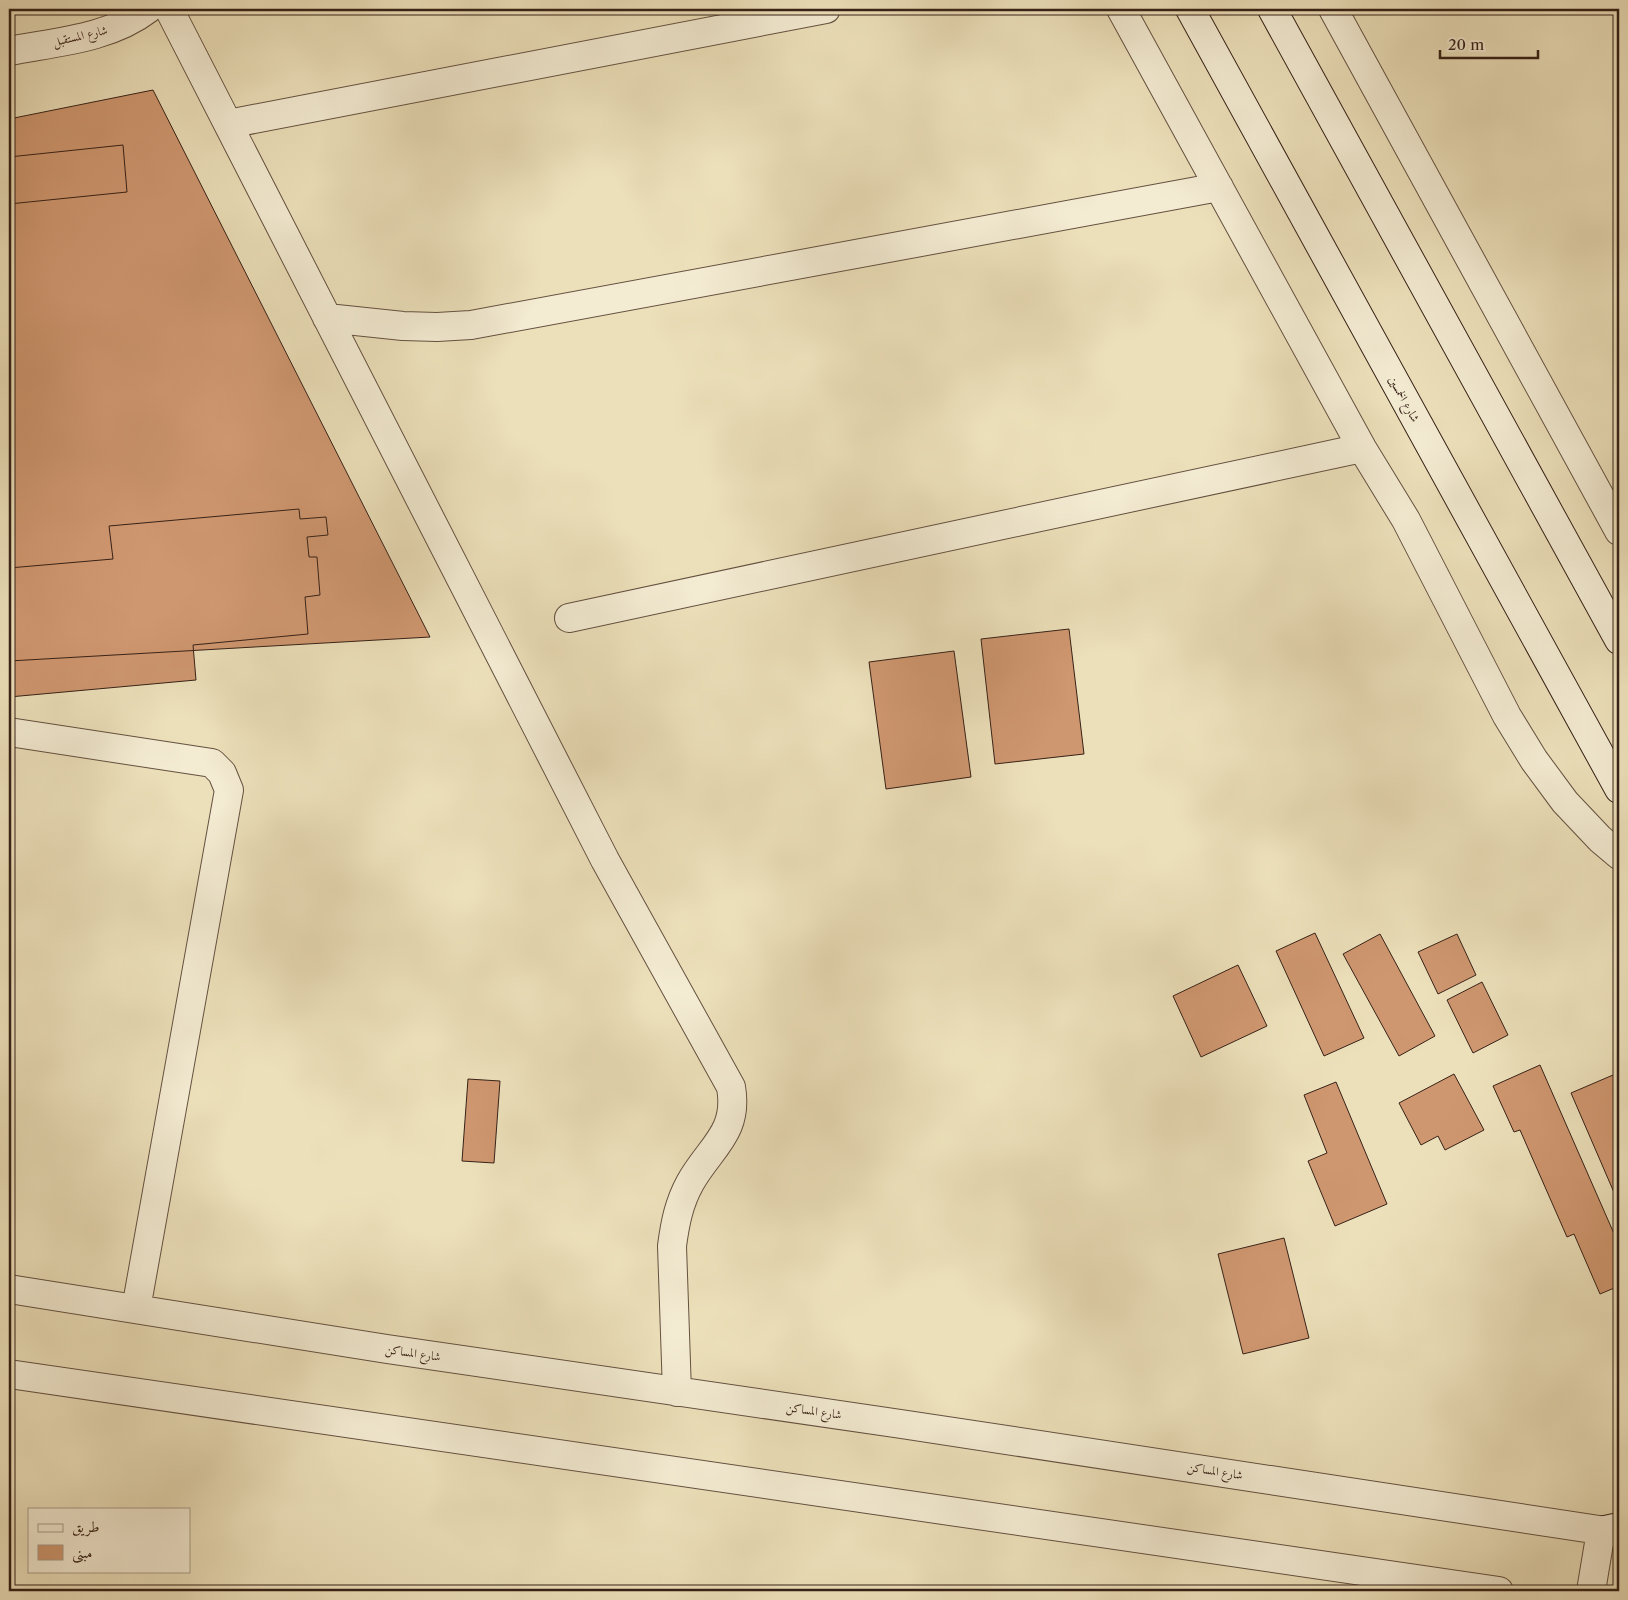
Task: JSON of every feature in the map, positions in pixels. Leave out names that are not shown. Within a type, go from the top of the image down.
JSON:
[{"type":"street","name":"شارع المستقبل","points":[[9,51],[97,34],[125,23],[148,9]]},
{"type":"street","points":[[169,9],[605,860],[731,1087],[733,1101],[732,1116],[727,1129],[691,1182],[681,1202],[674,1224],[672,1246],[677,1392]]},
{"type":"street","points":[[228,124],[826,9]]},
{"type":"street","points":[[1121,9],[1362,448],[1406,520],[1507,716],[1534,760],[1565,802],[1619,856]]},
{"type":"street","name":"شارع الخمسين","points":[[1190,9],[1619,789]]},
{"type":"street","points":[[1272,9],[1619,640]]},
{"type":"street","points":[[1334,9],[1619,531]]},
{"type":"street","points":[[327,318],[403,326],[471,325],[1219,188]]},
{"type":"street","points":[[569,618],[1362,448]]},
{"type":"street","points":[[9,732],[212,763],[222,773],[229,790],[136,1308]]},
{"type":"street","name":"شارع المساكن","points":[[9,1289],[397,1350],[1613,1531]]},
{"type":"street","points":[[9,1374],[1499,1591]]},
{"type":"street","points":[[1591,1591],[1613,1531]]},
{"type":"building","points":[[153,90],[430,637],[9,661],[9,119]]},
{"type":"building","points":[[123,145],[127,192],[9,204],[9,157]]},
{"type":"building","points":[[299,509],[300,519],[326,517],[328,535],[307,537],[309,557],[317,557],[320,595],[305,597],[308,634],[193,645],[196,680],[9,697],[9,568],[113,559],[109,526]]},
{"type":"building","points":[[1069,629],[1084,754],[995,764],[981,639]]},
{"type":"building","points":[[954,651],[971,777],[886,789],[869,662]]},
{"type":"building","points":[[1315,933],[1364,1038],[1324,1056],[1276,951]]},
{"type":"building","points":[[1380,934],[1435,1036],[1399,1056],[1343,954]]},
{"type":"building","points":[[1457,934],[1476,975],[1438,994],[1418,952]]},
{"type":"building","points":[[1238,965],[1267,1026],[1201,1057],[1173,996]]},
{"type":"building","points":[[1482,982],[1508,1035],[1473,1053],[1447,1000]]},
{"type":"building","points":[[1540,1065],[1619,1245],[1619,1286],[1600,1294],[1574,1234],[1567,1237],[1520,1130],[1514,1132],[1493,1086]]},
{"type":"building","points":[[1454,1074],[1484,1130],[1445,1150],[1438,1136],[1421,1145],[1399,1103]]},
{"type":"building","points":[[1613,1075],[1619,1091],[1619,1204],[1571,1093]]},
{"type":"building","points":[[468,1079],[500,1081],[494,1163],[462,1161]]},
{"type":"building","points":[[1336,1082],[1387,1204],[1335,1226],[1308,1161],[1327,1153],[1304,1095]]},
{"type":"building","points":[[1284,1238],[1309,1338],[1243,1354],[1218,1254]]}]
